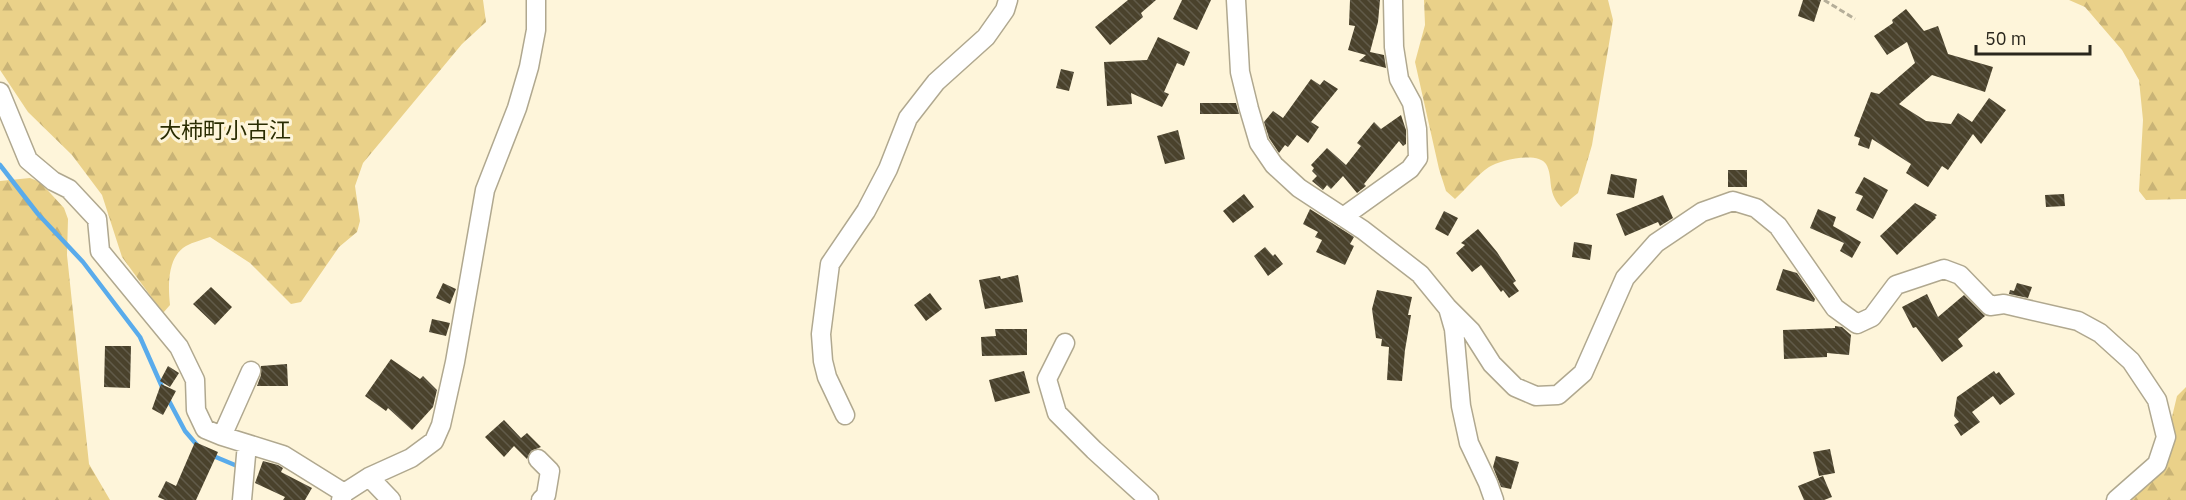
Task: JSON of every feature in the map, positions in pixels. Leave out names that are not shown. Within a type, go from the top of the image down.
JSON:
[{"type":"street","points":[[0,92],[28,160],[53,181],[69,189],[97,219],[100,251],[179,347],[195,380],[196,410],[205,429],[283,454],[343,496],[369,477],[411,458],[434,441],[441,425],[455,362],[485,190],[517,108],[529,67],[536,30],[536,0]]},
{"type":"street","points":[[845,414],[827,378],[823,361],[821,334],[830,264],[866,211],[888,169],[908,118],[936,82],[986,37],[1005,10],[1008,0]]},
{"type":"street","points":[[1236,0],[1240,72],[1259,143],[1274,165],[1299,188],[1343,217],[1420,274],[1447,307],[1471,331],[1492,364],[1515,387],[1536,396],[1558,395],[1583,373],[1625,278],[1640,260],[1656,243],[1701,212],[1733,201],[1756,208],[1778,226],[1835,308],[1857,324],[1872,317],[1896,285],[1944,269],[1960,274],[1990,306],[2004,304],[2078,321],[2100,333],[2131,361],[2157,400],[2166,437],[2157,464],[2116,500]]},
{"type":"street","points":[[1343,217],[1410,169],[1418,158],[1417,129],[1412,103],[1398,79],[1394,47],[1393,0]]},
{"type":"street","points":[[1447,307],[1454,329],[1461,406],[1470,443],[1494,500]]},
{"type":"street","points":[[1065,343],[1047,379],[1057,413],[1149,500]]},
{"type":"street","points":[[222,436],[251,371]]},
{"type":"street","points":[[242,500],[247,444]]},
{"type":"street","points":[[538,459],[550,471],[546,495],[542,500]]},
{"type":"street","points":[[369,477],[391,500]]},
{"type":"path","points":[[1824,0],[1855,19]]},
{"type":"green space","points":[[0,0],[483,0],[486,22],[462,44],[363,163],[355,186],[360,221],[357,232],[339,247],[301,302],[291,304],[250,263],[210,237],[186,246],[175,257],[169,281],[170,305],[163,313],[122,257],[102,195],[72,155],[28,112],[0,70]]},
{"type":"green space","points":[[1424,0],[1608,0],[1613,20],[1592,145],[1578,193],[1561,207],[1553,196],[1546,164],[1535,158],[1519,158],[1489,167],[1455,199],[1446,191],[1415,62],[1425,25]]},
{"type":"green space","points":[[2069,0],[2186,0],[2186,199],[2146,200],[2139,191],[2143,120],[2139,80],[2122,50],[2085,7]]},
{"type":"green space","points":[[30,178],[40,182],[64,208],[68,219],[67,255],[89,464],[110,500],[0,500],[0,181]]},
{"type":"green space","points":[[2186,387],[2186,500],[2120,500],[2160,467],[2177,396]]},
{"type":"building","points":[[1128,0],[1156,0],[1141,13],[1143,17],[1110,45],[1095,27]]},
{"type":"building","points":[[1182,0],[1211,0],[1197,30],[1173,19]]},
{"type":"building","points":[[1350,0],[1380,0],[1378,22],[1370,52],[1384,55],[1386,68],[1359,61],[1366,55],[1348,50],[1355,26],[1349,25]]},
{"type":"building","points":[[1803,0],[1821,0],[1814,22],[1798,16]]},
{"type":"building","points":[[1906,9],[1924,31],[1938,26],[1948,54],[1993,67],[1985,92],[1932,75],[1899,104],[1926,121],[1951,124],[1958,113],[1972,122],[1989,98],[2006,110],[1981,144],[1973,134],[1948,170],[1942,166],[1928,187],[1906,173],[1911,164],[1872,139],[1869,149],[1858,145],[1860,138],[1854,136],[1871,92],[1879,94],[1915,63],[1907,42],[1887,55],[1874,36],[1893,23],[1892,20]]},
{"type":"building","points":[[1158,37],[1190,52],[1184,66],[1177,63],[1164,92],[1169,94],[1162,107],[1131,93],[1132,104],[1107,106],[1104,62],[1147,60]]},
{"type":"building","points":[[1061,69],[1074,72],[1069,91],[1056,88]]},
{"type":"building","points":[[1311,79],[1320,85],[1324,80],[1338,89],[1311,122],[1319,127],[1308,143],[1297,135],[1288,147],[1285,145],[1279,153],[1269,138],[1264,122],[1273,111],[1283,118]]},
{"type":"building","points":[[1200,103],[1236,103],[1239,114],[1200,114]]},
{"type":"building","points":[[1401,115],[1406,130],[1406,144],[1403,146],[1399,141],[1364,184],[1366,186],[1357,193],[1343,176],[1331,189],[1327,185],[1323,190],[1312,181],[1317,176],[1312,171],[1314,168],[1311,165],[1327,148],[1346,165],[1361,146],[1357,143],[1374,122],[1381,129]]},
{"type":"building","points":[[1178,130],[1185,159],[1165,164],[1157,136]]},
{"type":"building","points":[[1728,170],[1747,170],[1747,187],[1728,187]]},
{"type":"building","points":[[1611,174],[1637,179],[1634,198],[1607,194]]},
{"type":"building","points":[[1864,177],[1888,190],[1873,219],[1856,210],[1863,196],[1855,193]]},
{"type":"building","points":[[1244,194],[1254,207],[1233,223],[1223,211]]},
{"type":"building","points":[[2064,194],[2065,206],[2046,207],[2045,195]]},
{"type":"building","points":[[1663,195],[1673,218],[1660,226],[1658,222],[1625,236],[1616,214]]},
{"type":"building","points":[[1915,203],[1937,215],[1936,218],[1897,255],[1880,236]]},
{"type":"building","points":[[1310,209],[1354,237],[1350,244],[1354,246],[1345,265],[1316,252],[1322,240],[1315,237],[1318,232],[1303,224]]},
{"type":"building","points":[[1818,209],[1836,217],[1833,226],[1861,242],[1852,258],[1840,251],[1844,243],[1810,228]]},
{"type":"building","points":[[1444,211],[1458,218],[1448,236],[1435,229]]},
{"type":"building","points":[[1478,229],[1516,281],[1513,283],[1519,291],[1509,298],[1503,290],[1501,292],[1481,265],[1472,272],[1456,253],[1465,245],[1461,243]]},
{"type":"building","points":[[1574,242],[1592,245],[1590,260],[1572,257]]},
{"type":"building","points":[[1265,247],[1283,264],[1268,276],[1254,256]]},
{"type":"building","points":[[1783,269],[1797,273],[1815,299],[1814,302],[1776,290]]},
{"type":"building","points":[[1018,275],[1023,302],[985,309],[979,280],[1000,276],[1001,279]]},
{"type":"building","points":[[443,283],[456,289],[450,304],[436,298]]},
{"type":"building","points":[[2017,283],[2032,287],[2028,298],[2009,294],[2010,290],[2014,291]]},
{"type":"building","points":[[211,287],[232,307],[215,325],[193,304]]},
{"type":"building","points":[[1377,290],[1412,297],[1408,315],[1411,315],[1402,381],[1387,380],[1389,347],[1381,346],[1382,339],[1376,338],[1372,309]]},
{"type":"building","points":[[930,293],[942,309],[926,321],[914,305]]},
{"type":"building","points":[[1927,294],[1938,317],[1964,295],[1985,316],[1958,339],[1963,346],[1942,362],[1916,327],[1913,328],[1902,307]]},
{"type":"building","points":[[432,319],[450,323],[446,336],[429,332]]},
{"type":"building","points":[[1835,326],[1842,327],[1851,335],[1849,355],[1827,353],[1827,357],[1784,359],[1783,330],[1835,328]]},
{"type":"building","points":[[995,329],[1027,329],[1027,355],[982,356],[981,337],[996,336]]},
{"type":"building","points":[[105,346],[131,346],[130,388],[104,387]]},
{"type":"building","points":[[391,359],[420,379],[423,376],[437,390],[433,407],[412,430],[388,408],[386,411],[365,396]]},
{"type":"building","points":[[287,364],[288,386],[257,386],[261,366]]},
{"type":"building","points":[[168,366],[179,373],[170,387],[160,381]]},
{"type":"building","points":[[1024,371],[1030,393],[995,402],[989,380]]},
{"type":"building","points":[[1994,371],[1996,374],[1999,372],[2015,394],[2000,405],[1993,396],[1972,412],[1980,422],[1961,436],[1954,425],[1959,422],[1954,416],[1957,397]]},
{"type":"building","points":[[161,384],[176,391],[163,415],[152,409]]},
{"type":"building","points":[[504,420],[521,438],[527,433],[541,447],[531,451],[527,459],[514,446],[504,457],[485,437]]},
{"type":"building","points":[[195,442],[218,452],[196,500],[165,500],[158,497],[166,481],[176,486]]},
{"type":"building","points":[[1830,449],[1835,473],[1819,476],[1813,452]]},
{"type":"building","points":[[1496,456],[1519,462],[1511,489],[1501,487],[1493,467]]},
{"type":"building","points":[[263,461],[278,465],[283,468],[281,472],[312,488],[305,500],[283,500],[285,497],[255,483]]},
{"type":"building","points":[[1823,476],[1832,497],[1824,500],[1804,500],[1798,486]]},
{"type":"waterway","points":[[0,165],[38,214],[83,262],[140,337],[163,389]]},
{"type":"waterway","points":[[168,399],[185,431],[197,445]]},
{"type":"waterway","points":[[211,455],[242,468]]},
{"type":"district","name":"大柿町小古江","points":[[225,130]]}]
